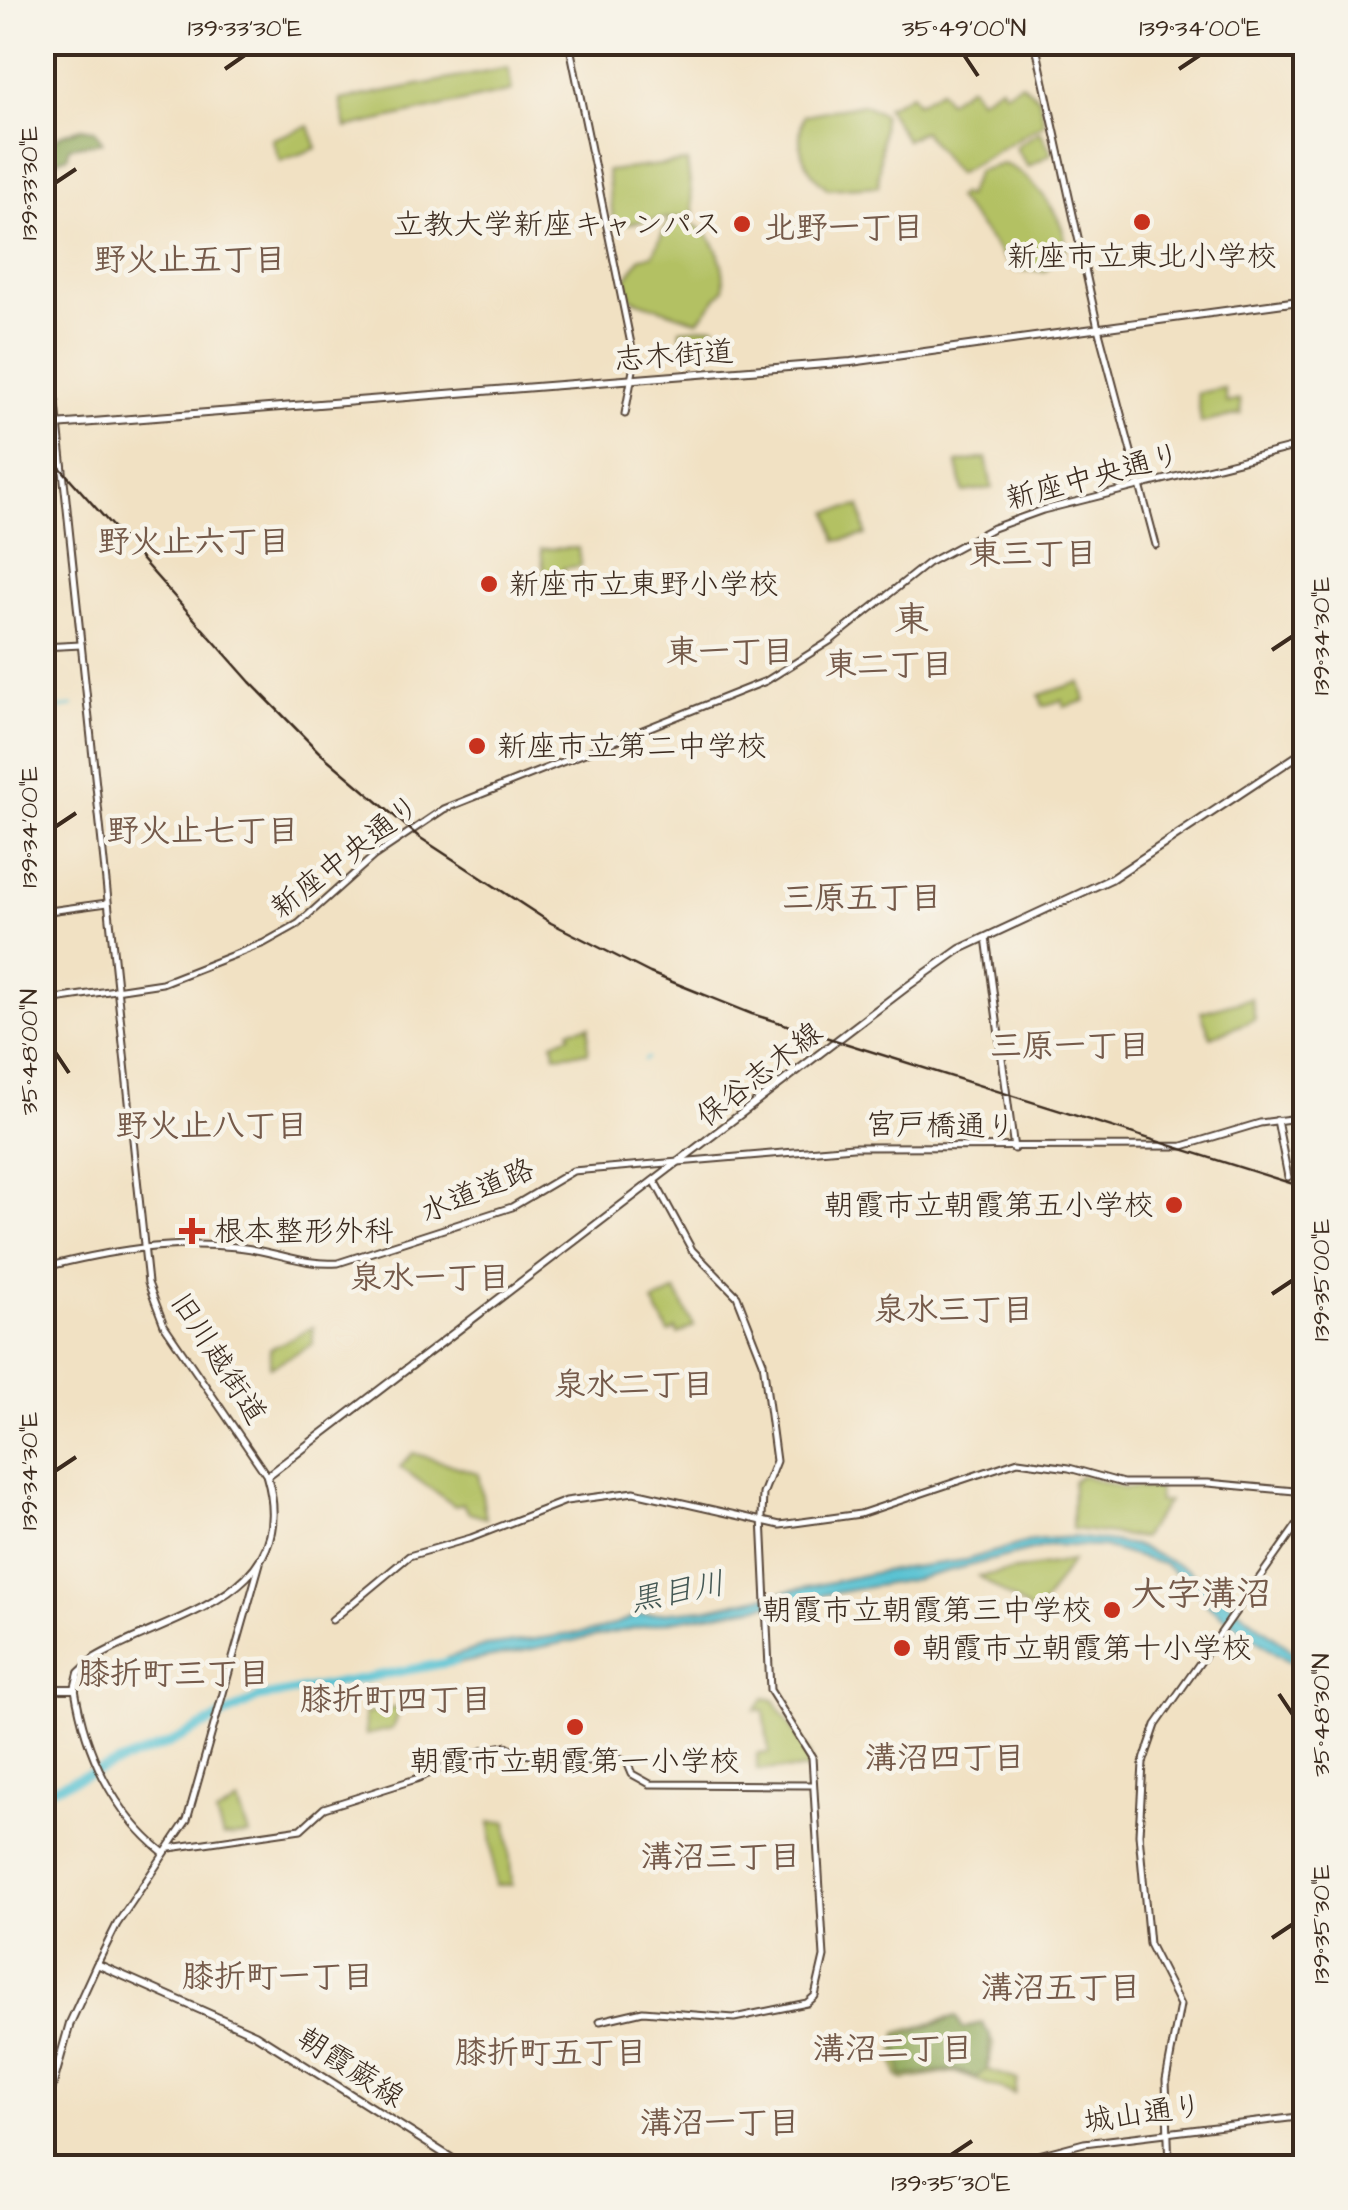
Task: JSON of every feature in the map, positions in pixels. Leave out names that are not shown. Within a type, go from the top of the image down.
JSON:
[{"type":"main road","name":"志木街道","points":[[42,426],[894,358],[1306,300]]},
{"type":"main road","name":"保谷志木線","points":[[267,1476],[908,986],[986,937],[1111,879],[1306,750]]},
{"type":"main road","name":"旧川越街道","points":[[260,1563],[272,1528],[267,1476]]},
{"type":"main road","points":[[42,1689],[75,1689],[80,1673],[94,1658],[214,1602],[260,1563]]},
{"type":"main road","name":"旧川越街道","points":[[42,2123],[70,2024],[97,1964]]},
{"type":"main road","name":"朝霞蕨線","points":[[97,1964],[252,2032],[467,2168]]},
{"type":"street","points":[[569,42],[631,344],[626,414]]},
{"type":"street","points":[[1035,42],[1098,328],[1156,545]]},
{"type":"street","name":"旧川越街道","points":[[42,270],[148,1283],[159,1316],[267,1476]]},
{"type":"street","name":"新座中央通り","points":[[42,1002],[174,980],[278,936],[312,914],[386,846],[453,804],[566,764],[766,681],[830,641],[928,563],[978,534],[1033,512],[1306,444]]},
{"type":"street","points":[[42,646],[81,645]]},
{"type":"street","points":[[42,912],[107,903]]},
{"type":"street","points":[[986,937],[1014,1149]]},
{"type":"street","name":"宮戸橋通り","points":[[573,1171],[853,1146],[1183,1146],[1277,1120],[1306,1117]]},
{"type":"street","points":[[1277,1120],[1288,1177]]},
{"type":"street","name":"水道道路","points":[[42,1268],[144,1247],[234,1246],[316,1263],[338,1263],[512,1207],[573,1171]]},
{"type":"street","points":[[600,2021],[644,2011],[734,2018],[813,2000],[824,1957],[810,1750],[770,1690],[762,1522],[763,1494],[776,1460],[763,1362],[737,1296],[692,1250],[655,1182]]},
{"type":"street","points":[[332,1620],[409,1556],[471,1538],[566,1501],[640,1492],[762,1522],[790,1525],[860,1514],[1018,1461],[1069,1468],[1122,1483],[1208,1482],[1306,1492]]},
{"type":"street","points":[[1168,2168],[1171,2130],[1166,2080],[1180,2005],[1148,1940],[1140,1859],[1141,1780],[1154,1728],[1306,1512]]},
{"type":"street","name":"旧川越街道","points":[[97,1964],[116,1924],[191,1810],[260,1563]]},
{"type":"street","points":[[246,1578],[257,1583]]},
{"type":"street","points":[[75,1689],[82,1730],[103,1779],[116,1801],[167,1851],[300,1828],[324,1808],[416,1779],[474,1753],[506,1746],[524,1754],[578,1762],[618,1758],[627,1762],[632,1774],[650,1784],[811,1786]]},
{"type":"street","name":"城山通り","points":[[990,2168],[1070,2146],[1171,2130],[1306,2116]]},
{"type":"green space","points":[[508,68],[512,91],[346,128],[340,100]]},
{"type":"green space","points":[[1021,83],[1039,98],[1044,123],[957,174],[923,131],[906,140],[886,107],[911,94],[917,103],[940,90],[947,101],[970,86],[979,99],[1001,86],[1005,92]]},
{"type":"green space","points":[[863,104],[883,115],[878,186],[828,189],[812,173],[803,156],[800,137],[804,115]]},
{"type":"green space","points":[[309,126],[317,148],[280,161],[272,139]]},
{"type":"green space","points":[[81,128],[95,130],[102,142],[69,147],[68,156],[43,165],[43,150],[62,134]]},
{"type":"green space","points":[[1040,131],[1052,153],[1028,167],[1015,147]]},
{"type":"green space","points":[[687,162],[694,215],[614,225],[607,171]]},
{"type":"green space","points":[[1003,164],[1036,187],[1061,226],[1065,251],[1045,271],[1014,270],[956,198],[961,194],[966,197],[977,171]]},
{"type":"green space","points":[[668,221],[694,225],[718,251],[724,289],[698,321],[632,299],[626,279],[641,257],[653,255]]},
{"type":"green space","points":[[715,326],[718,346],[683,349],[680,329]]},
{"type":"green space","points":[[1224,388],[1227,403],[1240,400],[1241,414],[1201,423],[1197,393]]},
{"type":"green space","points":[[986,458],[992,488],[963,492],[957,463]]},
{"type":"green space","points":[[860,506],[866,535],[836,541],[829,512]]},
{"type":"green space","points":[[578,548],[581,566],[563,568],[564,580],[545,582],[541,549]]},
{"type":"green space","points":[[1080,682],[1085,701],[1064,707],[1062,700],[1043,706],[1039,695]]},
{"type":"green space","points":[[1251,998],[1255,1019],[1211,1037],[1201,1012]]},
{"type":"green space","points":[[589,1026],[588,1052],[555,1055],[553,1042],[570,1035],[569,1030]]},
{"type":"green space","points":[[676,1291],[694,1326],[678,1334],[676,1329],[669,1333],[653,1302]]},
{"type":"green space","points":[[313,1327],[313,1344],[270,1367],[270,1349]]},
{"type":"green space","points":[[413,1453],[478,1473],[486,1518],[469,1513],[462,1503],[455,1506],[400,1467]]},
{"type":"green space","points":[[1082,1475],[1122,1488],[1158,1488],[1159,1502],[1168,1501],[1142,1538],[1072,1529],[1073,1481]]},
{"type":"green space","points":[[1072,1561],[1036,1615],[979,1576]]},
{"type":"green space","points":[[765,1698],[774,1700],[809,1754],[810,1770],[757,1769],[757,1754],[769,1753],[764,1710],[755,1710]]},
{"type":"green space","points":[[400,1707],[392,1729],[366,1735],[364,1714]]},
{"type":"green space","points":[[238,1802],[249,1835],[223,1837],[216,1815]]},
{"type":"green space","points":[[490,1822],[507,1822],[512,1885],[495,1885]]},
{"type":"green space","points":[[956,2016],[963,2029],[982,2022],[993,2044],[988,2070],[1018,2080],[1015,2094],[954,2072],[904,2080],[898,2077],[894,2062],[897,2033]]},
{"type":"green space","points":[[957,2017],[963,2029],[982,2023],[990,2035],[987,2069],[977,2078],[954,2070],[902,2076],[897,2037]]},
{"type":"water","points":[[1074,1537],[1134,1545],[1187,1569],[1305,1661],[1306,1669],[1277,1655],[1205,1603],[1199,1596],[1218,1604],[1163,1564],[1103,1547],[1051,1545],[916,1579],[671,1621],[447,1666],[447,1658],[486,1646],[595,1631],[639,1615],[705,1609],[883,1571],[966,1560],[1034,1540]]},
{"type":"waterway","points":[[42,710],[73,706]]},
{"type":"waterway","name":"黒目川","points":[[42,1792],[168,1744],[258,1698],[456,1661]]},
{"type":"railway","points":[[42,447],[250,682],[319,752],[419,837],[551,923],[650,973],[752,1014],[1306,1188]]},
{"type":"place","name":"新座市立東北小学校","points":[[1142,222]]},
{"type":"place","name":"立教大学新座キャンパス","points":[[742,224]]},
{"type":"place","name":"新座市立東野小学校","points":[[489,584]]},
{"type":"place","name":"新座市立第二中学校","points":[[477,746]]},
{"type":"place","name":"朝霞市立朝霞第五小学校","points":[[1174,1205]]},
{"type":"place","name":"根本整形外科","points":[[192,1231]]},
{"type":"place","name":"朝霞市立朝霞第三中学校","points":[[1112,1610]]},
{"type":"place","name":"朝霞市立朝霞第十小学校","points":[[902,1648]]},
{"type":"place","name":"朝霞市立朝霞第一小学校","points":[[575,1727]]},
{"type":"district","name":"北野一丁目","points":[[844,227]]},
{"type":"district","name":"野火止五丁目","points":[[190,259]]},
{"type":"district","name":"野火止六丁目","points":[[194,541]]},
{"type":"district","name":"東三丁目","points":[[1033,553]]},
{"type":"district","name":"東","points":[[912,619]]},
{"type":"district","name":"東一丁目","points":[[730,651]]},
{"type":"district","name":"東二丁目","points":[[889,664]]},
{"type":"district","name":"野火止七丁目","points":[[203,830]]},
{"type":"district","name":"三原五丁目","points":[[862,897]]},
{"type":"district","name":"三原一丁目","points":[[1070,1045]]},
{"type":"district","name":"野火止八丁目","points":[[212,1125]]},
{"type":"district","name":"泉水一丁目","points":[[430,1277]]},
{"type":"district","name":"泉水三丁目","points":[[954,1309]]},
{"type":"district","name":"泉水二丁目","points":[[634,1384]]},
{"type":"district","name":"大字溝沼","points":[[1201,1593]]},
{"type":"district","name":"膝折町三丁目","points":[[174,1673]]},
{"type":"district","name":"膝折町四丁目","points":[[396,1699]]},
{"type":"district","name":"溝沼四丁目","points":[[945,1757]]},
{"type":"district","name":"溝沼三丁目","points":[[721,1856]]},
{"type":"district","name":"膝折町一丁目","points":[[278,1976]]},
{"type":"district","name":"溝沼五丁目","points":[[1061,1987]]},
{"type":"district","name":"溝沼二丁目","points":[[893,2048]]},
{"type":"district","name":"膝折町五丁目","points":[[551,2052]]},
{"type":"district","name":"溝沼一丁目","points":[[720,2122]]}]
